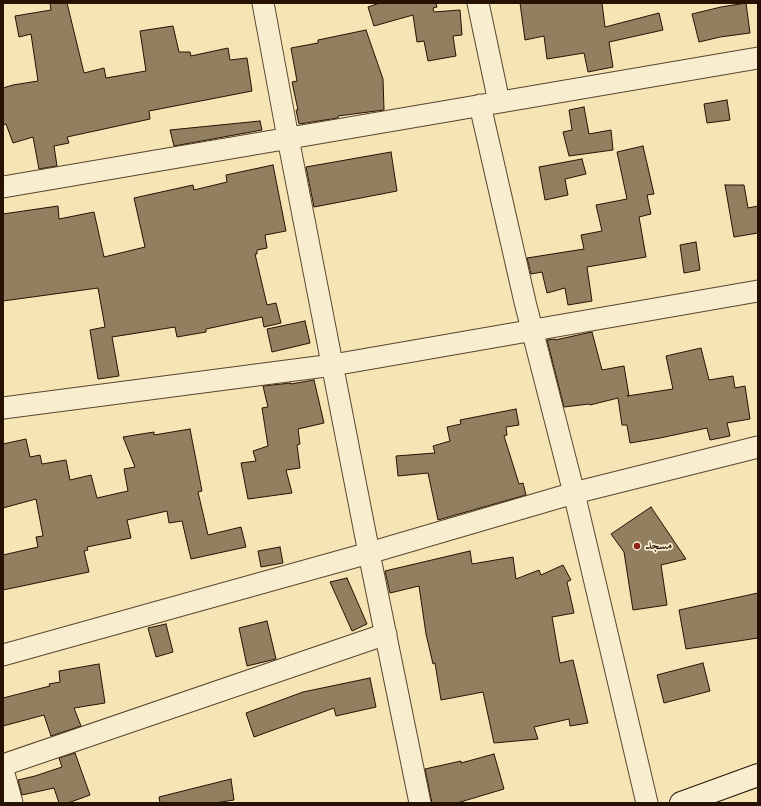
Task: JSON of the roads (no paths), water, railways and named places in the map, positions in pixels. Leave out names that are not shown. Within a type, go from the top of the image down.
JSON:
[{"type":"street","points":[[264,3],[288,138],[369,553],[420,803]]},
{"type":"street","points":[[478,3],[490,103],[532,331],[574,492],[647,803]]},
{"type":"street","points":[[3,187],[758,58]]},
{"type":"street","points":[[3,408],[333,365],[758,291]]},
{"type":"street","points":[[3,655],[369,553],[574,492],[758,447]]},
{"type":"street","points":[[3,765],[386,634]]},
{"type":"street","points":[[3,770],[12,803]]},
{"type":"street","points":[[681,803],[758,775]]},
{"type":"place","name":"مسجد","points":[[637,546]]}]
